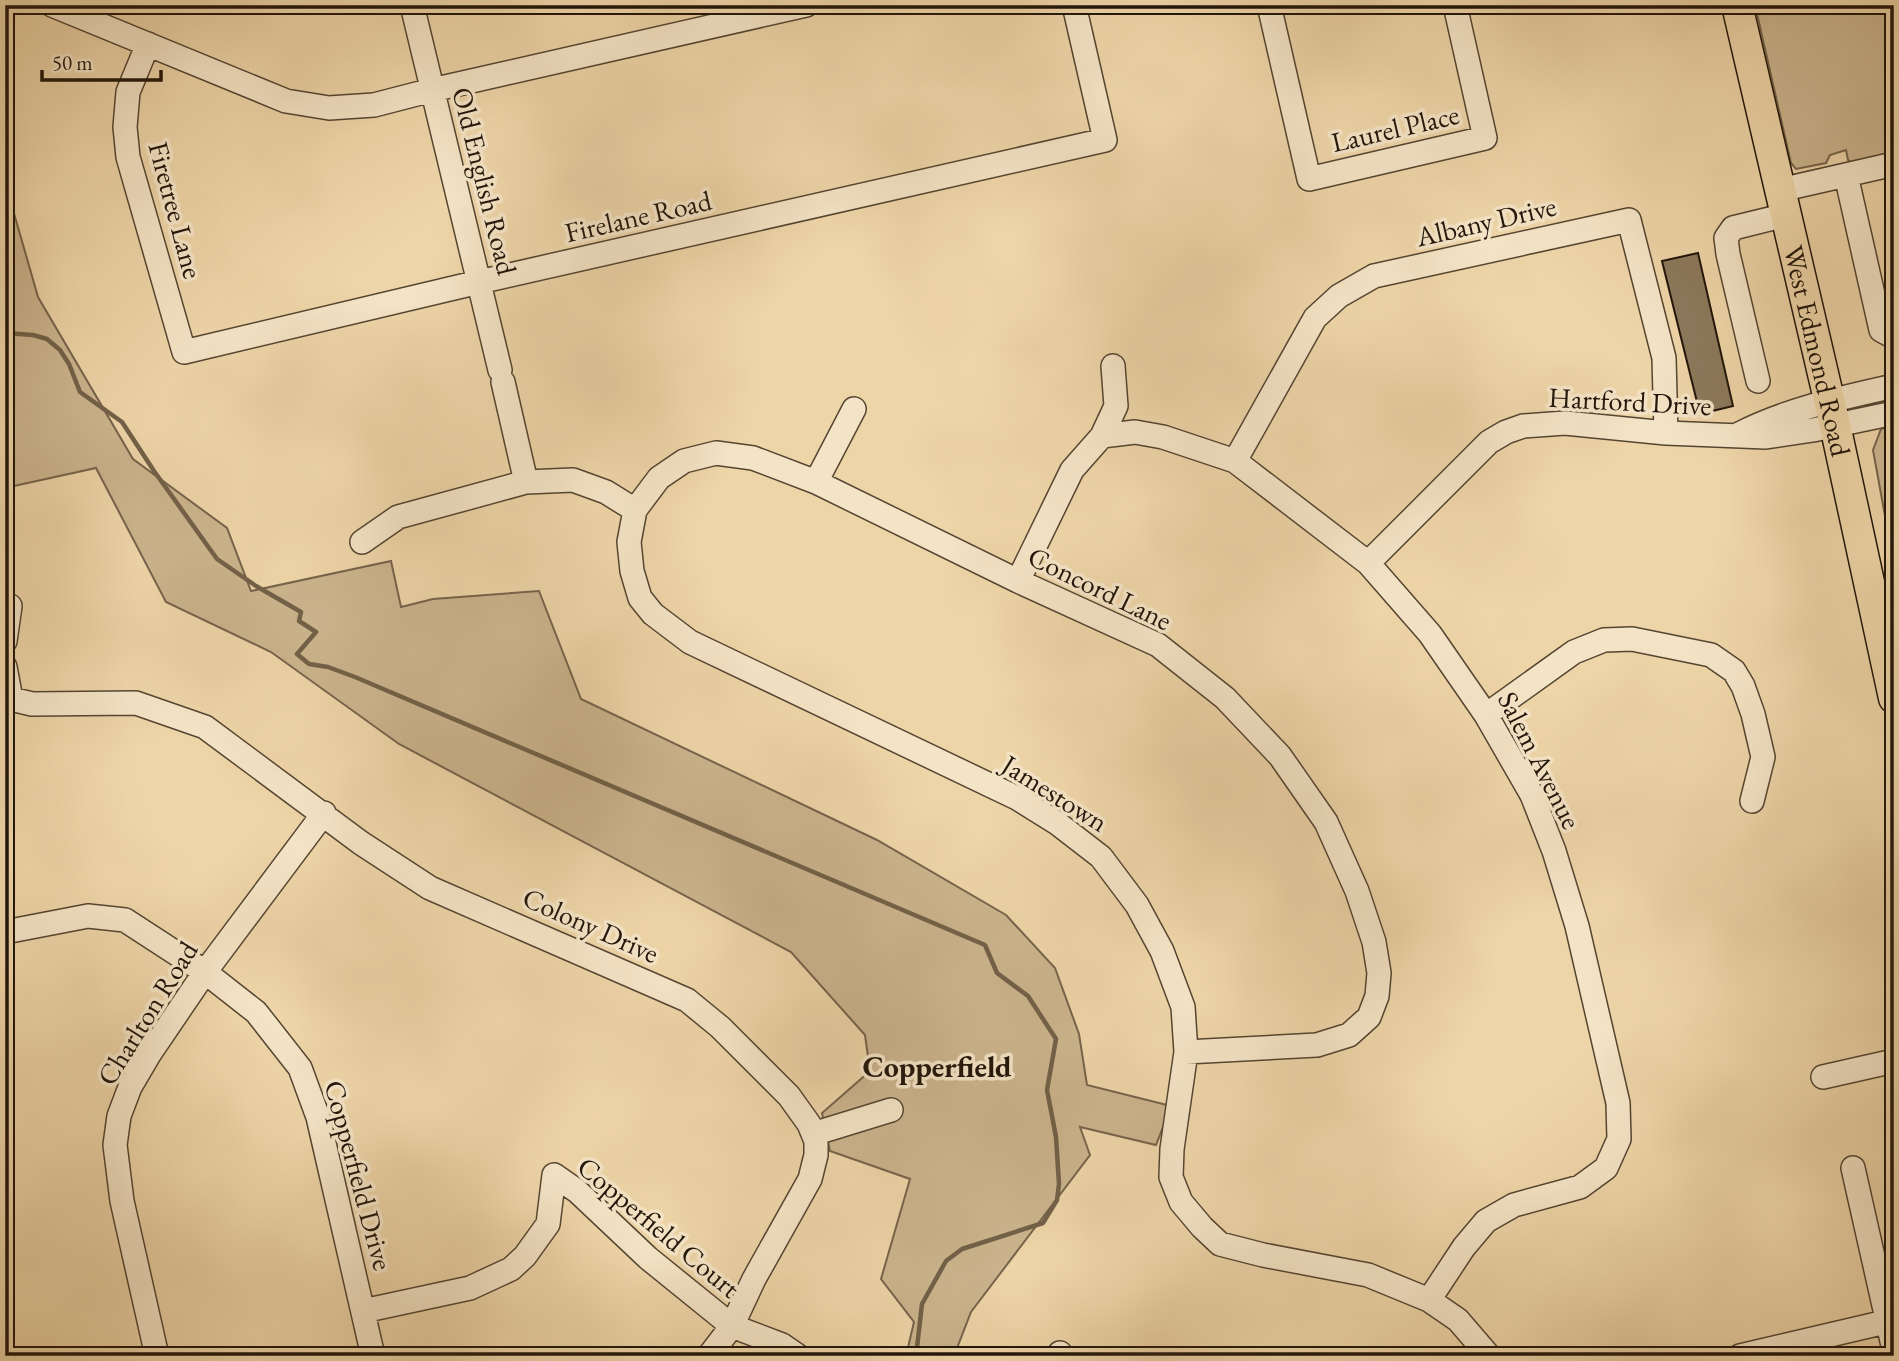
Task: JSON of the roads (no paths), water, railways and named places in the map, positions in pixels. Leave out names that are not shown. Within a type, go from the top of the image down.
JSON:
[{"type":"main road","name":"West Edmond Road","points":[[1737,5],[1833,413],[1894,698]]},
{"type":"street","points":[[52,5],[286,101],[329,108],[374,105],[432,89],[806,5]]},
{"type":"street","name":"Old English Road","points":[[412,5],[526,482]]},
{"type":"street","name":"Firelane Road","points":[[184,352],[1105,140],[1074,5]]},
{"type":"street","name":"Laurel Place","points":[[1269,5],[1309,179],[1485,138],[1455,5]]},
{"type":"street","name":"Firetree Lane","points":[[148,44],[128,92],[125,127],[128,157],[184,352]]},
{"type":"street","points":[[1758,381],[1726,238],[1733,228],[1783,202],[1846,175],[1894,164]]},
{"type":"street","points":[[1846,175],[1881,330],[1894,337]]},
{"type":"street","name":"Albany Drive","points":[[1235,461],[1315,318],[1339,296],[1374,276],[1629,220],[1664,358],[1666,433]]},
{"type":"street","points":[[1018,581],[1072,470],[1102,436],[1116,406],[1114,366]]},
{"type":"street","name":"Hartford Drive","points":[[1833,413],[1894,386]]},
{"type":"street","points":[[816,482],[854,409]]},
{"type":"street","name":"Hartford Drive","points":[[1368,563],[1476,453],[1506,432],[1523,426],[1565,423],[1733,437],[1762,422],[1833,413],[1894,413]]},
{"type":"street","name":"Salem Avenue","points":[[1102,436],[1135,432],[1163,437],[1235,461],[1368,563],[1430,634],[1486,715],[1532,796],[1554,851],[1577,926],[1618,1103],[1619,1139],[1606,1168],[1580,1187],[1514,1205],[1486,1221],[1464,1247],[1429,1300]]},
{"type":"street","name":"Concord Lane","points":[[635,510],[659,478],[684,461],[716,453],[753,458],[816,482],[1018,581],[1157,645],[1225,698],[1280,757],[1326,822],[1357,891],[1374,942],[1380,973],[1377,996],[1369,1017],[1349,1035],[1317,1045],[1186,1052]]},
{"type":"street","points":[[362,542],[398,517],[526,482],[573,480],[606,492],[635,510]]},
{"type":"street","name":"Jamestown","points":[[635,510],[629,542],[632,571],[640,598],[653,614],[690,642],[1017,798],[1057,823],[1101,857],[1137,905],[1162,951],[1183,1007],[1186,1052],[1172,1149],[1171,1177],[1181,1202],[1202,1227],[1220,1244],[1368,1275],[1429,1300],[1458,1320],[1489,1356]]},
{"type":"street","points":[[5,642],[10,606]]},
{"type":"street","points":[[1486,715],[1574,652],[1604,640],[1632,639],[1711,655],[1734,671],[1743,686],[1753,714],[1763,757],[1752,801]]},
{"type":"street","name":"Colony Drive","points":[[5,667],[11,699],[32,704],[136,703],[205,727],[361,843],[430,888],[687,1000],[720,1027],[789,1096],[811,1129]]},
{"type":"street","name":"Charlton Road","points":[[157,1356],[122,1201],[115,1145],[119,1116],[130,1087],[205,972],[324,814]]},
{"type":"street","name":"Copperfield Drive","points":[[5,932],[88,916],[125,920],[205,972],[256,1012],[300,1068],[318,1117],[373,1356]]},
{"type":"street","points":[[1823,1077],[1894,1061]]},
{"type":"street","points":[[709,1356],[732,1326],[754,1279],[810,1179],[816,1155],[816,1141],[811,1129],[891,1110]]},
{"type":"street","points":[[1853,1168],[1891,1321],[1894,1350]]},
{"type":"street","name":"Copperfield Court","points":[[363,1311],[470,1288],[511,1269],[525,1256],[548,1224],[554,1175],[577,1191],[648,1258],[732,1326]]},
{"type":"street","points":[[1740,1356],[1891,1321]]},
{"type":"street","points":[[732,1326],[782,1345],[798,1356]]},
{"type":"waterway","points":[[5,333],[47,339],[60,350],[69,364],[80,392],[122,422],[217,559],[301,612],[299,621],[316,632],[297,654],[309,664],[328,667],[355,677],[985,945],[997,973],[1028,996],[1056,1039],[1047,1090],[1056,1137],[1059,1184],[1057,1200],[1043,1223],[962,1249],[946,1261],[922,1304],[916,1356]]},
{"type":"district","name":"Copperfield","points":[[937,1067]]}]
